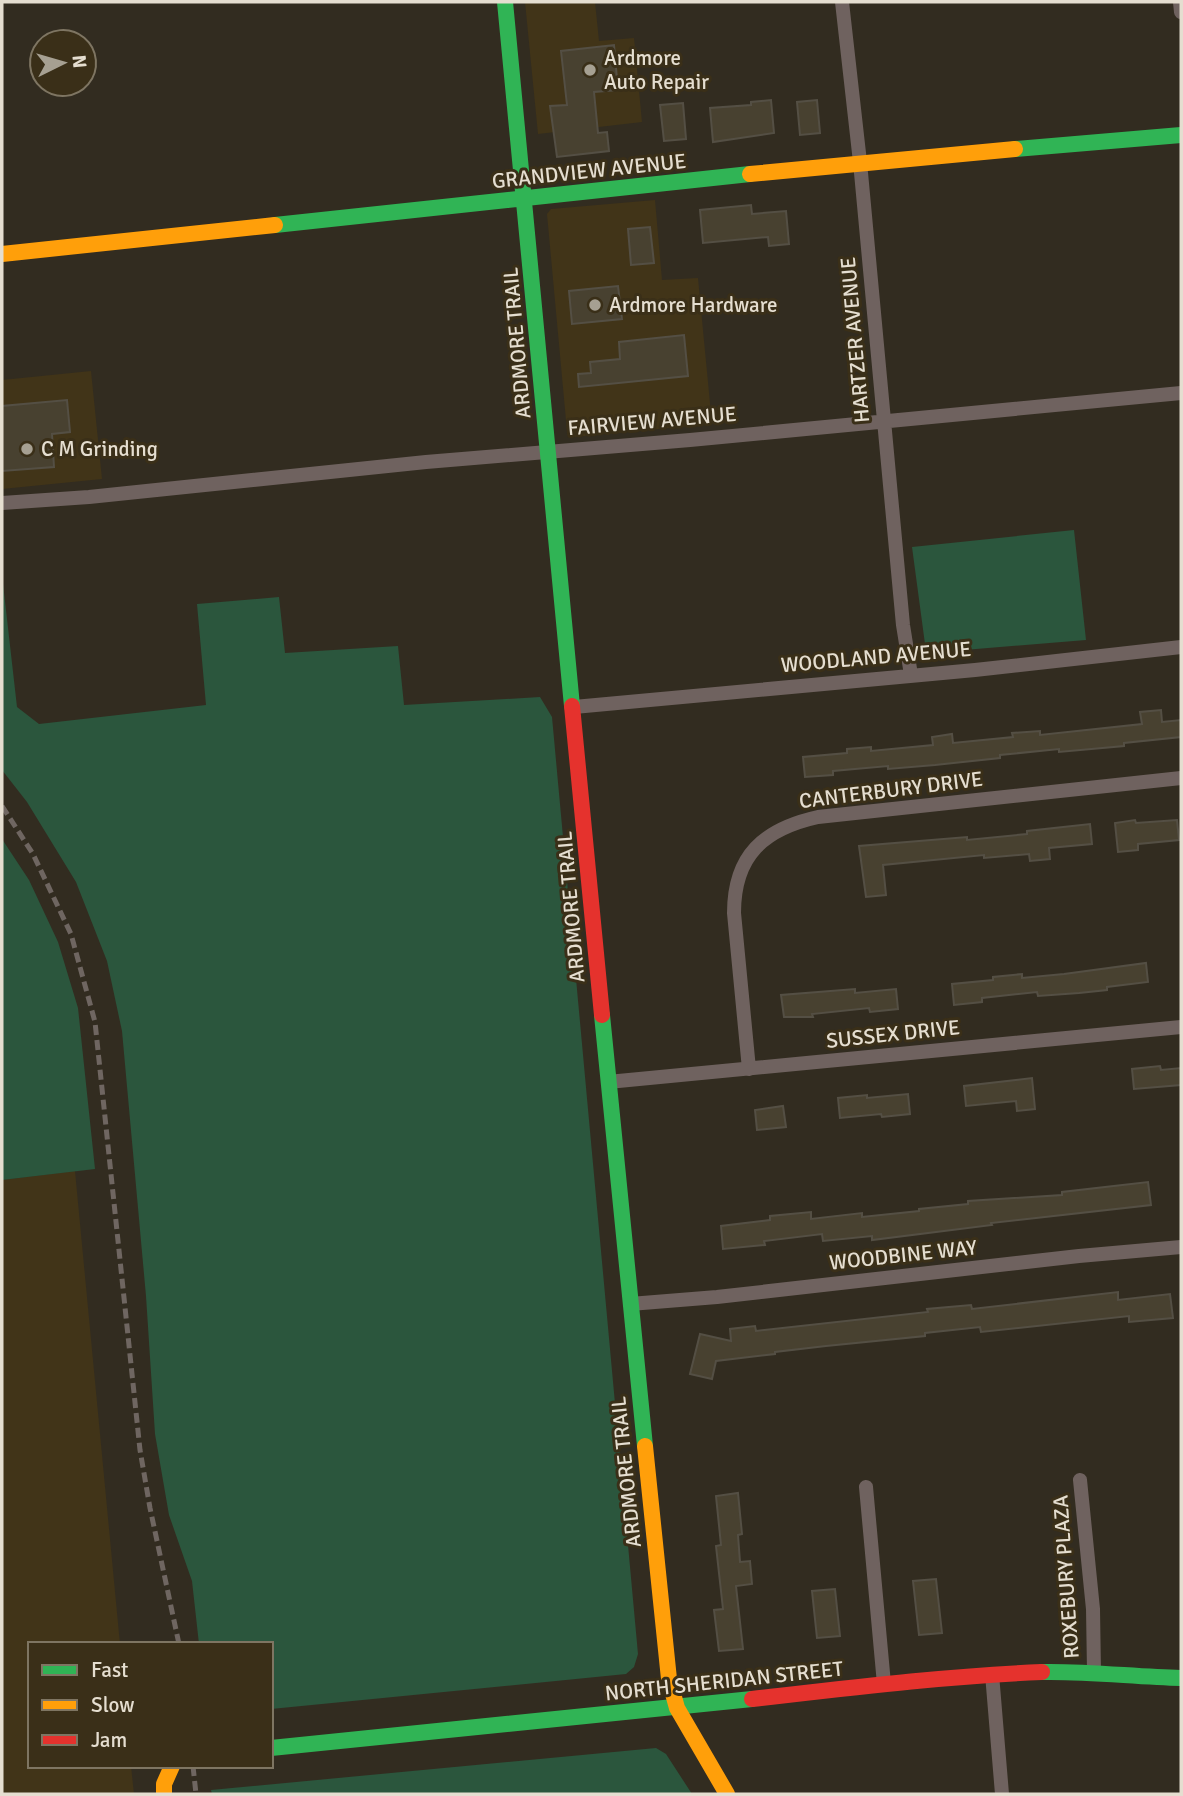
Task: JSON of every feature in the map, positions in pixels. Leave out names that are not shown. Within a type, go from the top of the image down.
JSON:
[{"type":"street","name":"ARDMORE TRAIL","points":[[505,2],[664,1641],[669,1679],[677,1708],[727,1794]]},
{"type":"street","name":"HARTZER AVENUE","points":[[842,2],[860,162],[903,625],[911,675]]},
{"type":"street","points":[[1180,2],[1181,12]]},
{"type":"street","name":"GRANDVIEW AVENUE","points":[[2,254],[860,162],[1181,135]]},
{"type":"street","name":"FAIRVIEW AVENUE","points":[[2,503],[89,497],[326,471],[1181,393]]},
{"type":"street","name":"WOODLAND AVENUE","points":[[574,707],[1181,647]]},
{"type":"street","name":"CANTERBURY DRIVE","points":[[749,1069],[734,892],[749,856],[761,842],[778,830],[818,817],[1181,778]]},
{"type":"street","name":"SUSSEX DRIVE","points":[[608,1082],[1181,1027]]},
{"type":"street","name":"WOODBINE WAY","points":[[630,1304],[1181,1247]]},
{"type":"street","name":"ROXEBURY PLAZA","points":[[1080,1479],[1093,1609],[1094,1672]]},
{"type":"street","points":[[866,1487],[884,1684]]},
{"type":"street","name":"NORTH SHERIDAN STREET","points":[[273,1748],[992,1674],[1094,1672],[1181,1678]]},
{"type":"street","points":[[992,1674],[1002,1794]]},
{"type":"street","points":[[164,1794],[164,1784],[171,1768]]},
{"type":"shaded area","points":[[525,2],[595,2],[599,41],[634,38],[642,122],[538,134]]},
{"type":"shaded area","points":[[655,200],[662,280],[698,278],[712,424],[573,437],[567,431],[547,214],[551,209]]},
{"type":"shaded area","points":[[91,371],[102,479],[2,489],[2,380]]},
{"type":"shaded area","points":[[75,1171],[120,1642],[28,1642],[28,1768],[131,1768],[134,1794],[2,1794],[2,1180]]},
{"type":"green space","points":[[1074,530],[1086,640],[940,652],[925,644],[912,547]]},
{"type":"green space","points":[[2,575],[17,707],[39,724],[206,705],[197,604],[279,597],[285,653],[398,646],[404,705],[540,697],[552,717],[638,1654],[634,1667],[626,1674],[273,1709],[273,1642],[199,1642],[192,1581],[169,1515],[155,1434],[146,1296],[122,1031],[107,961],[76,882],[27,802],[2,770]]},
{"type":"green space","points":[[2,839],[29,880],[58,942],[78,1008],[95,1169],[2,1180]]},
{"type":"green space","points":[[656,1748],[666,1754],[692,1794],[212,1794],[211,1790]]},
{"type":"building","points":[[614,45],[618,90],[594,92],[598,133],[607,132],[609,151],[557,157],[550,106],[567,105],[561,51]]},
{"type":"building","points":[[771,100],[774,133],[713,142],[710,108],[751,105],[751,102]]},
{"type":"building","points":[[817,100],[820,133],[800,135],[797,102]]},
{"type":"building","points":[[683,103],[686,139],[664,141],[660,105]]},
{"type":"building","points":[[751,205],[752,214],[786,211],[789,244],[769,246],[768,237],[703,243],[700,210]]},
{"type":"building","points":[[650,227],[654,263],[631,265],[628,229]]},
{"type":"building","name":"Ardmore Hardware","points":[[618,286],[622,319],[572,324],[569,291]]},
{"type":"building","points":[[684,335],[688,376],[579,387],[578,374],[591,373],[590,362],[620,359],[619,342]]},
{"type":"building","name":"C M Grinding","points":[[67,400],[70,432],[52,434],[54,467],[2,471],[2,406]]},
{"type":"building","points":[[1161,710],[1162,722],[1181,720],[1181,737],[1124,743],[1124,746],[1000,755],[1000,758],[935,765],[833,771],[833,775],[805,777],[803,757],[847,753],[847,749],[871,747],[871,751],[933,745],[932,737],[952,734],[953,743],[1013,737],[1012,733],[1040,731],[1040,735],[1142,724],[1140,712]]},
{"type":"building","points":[[1135,820],[1136,823],[1177,820],[1179,840],[1138,844],[1138,850],[1118,852],[1115,823]]},
{"type":"building","points":[[1090,824],[1092,844],[1049,848],[1050,859],[1030,861],[1029,854],[984,858],[984,855],[883,865],[886,895],[866,897],[859,846],[967,837],[967,840]]},
{"type":"building","points":[[1146,963],[1148,982],[1079,993],[1038,996],[1037,992],[982,998],[982,1002],[954,1005],[952,984],[993,980],[993,977],[1022,974],[1022,978]]},
{"type":"building","points":[[855,989],[855,993],[896,989],[898,1009],[870,1012],[869,1008],[812,1014],[813,1017],[784,1017],[781,995]]},
{"type":"building","points":[[1160,1066],[1161,1070],[1181,1068],[1181,1085],[1134,1089],[1132,1069]]},
{"type":"building","points":[[1032,1078],[1035,1109],[1017,1111],[1016,1101],[966,1106],[964,1086]]},
{"type":"building","points":[[908,1094],[910,1114],[840,1118],[838,1098]]},
{"type":"building","points":[[783,1106],[786,1127],[757,1130],[755,1110]]},
{"type":"building","points":[[1148,1182],[1151,1205],[872,1240],[872,1236],[823,1241],[822,1234],[764,1241],[765,1245],[723,1249],[721,1226],[770,1220],[770,1216],[811,1212],[811,1219],[862,1213],[862,1217],[968,1204],[968,1201],[1062,1195],[1062,1192]]},
{"type":"building","points":[[1118,1292],[1118,1300],[1170,1294],[1173,1318],[1129,1322],[1129,1316],[981,1332],[980,1327],[925,1333],[925,1336],[716,1361],[712,1379],[690,1374],[700,1334],[731,1341],[730,1329],[755,1326],[756,1331],[928,1312],[927,1309],[971,1305],[972,1309]]},
{"type":"building","points":[[738,1493],[742,1534],[738,1535],[740,1562],[750,1561],[752,1584],[736,1586],[743,1649],[719,1651],[714,1610],[723,1609],[716,1546],[721,1545],[716,1496]]},
{"type":"building","points":[[936,1579],[942,1633],[919,1635],[913,1581]]},
{"type":"building","points":[[835,1589],[840,1636],[817,1638],[812,1591]]},
{"type":"railway","points":[[2,806],[33,854],[71,934],[95,1022],[140,1450],[179,1642]]},
{"type":"railway","points":[[193,1768],[196,1794]]},
{"type":"traffic: fast","points":[[505,2],[572,706]]},
{"type":"traffic: fast","points":[[1015,149],[1181,135]]},
{"type":"traffic: fast","points":[[275,225],[750,174]]},
{"type":"traffic: fast","points":[[602,1015],[645,1446]]},
{"type":"traffic: fast","points":[[1042,1672],[1181,1678]]},
{"type":"traffic: fast","points":[[273,1748],[752,1699]]},
{"type":"traffic: slow","points":[[750,174],[1015,149]]},
{"type":"traffic: slow","points":[[2,254],[275,225]]},
{"type":"traffic: slow","points":[[645,1446],[669,1679],[677,1708],[727,1794]]},
{"type":"traffic: slow","points":[[164,1794],[164,1784],[171,1768]]},
{"type":"traffic: jam","points":[[572,706],[602,1015]]},
{"type":"traffic: jam","points":[[752,1699],[933,1679],[1042,1672]]},
{"type":"place","name":"Ardmore Auto Repair","points":[[590,70]]},
{"type":"place","name":"Ardmore Hardware","points":[[595,305]]},
{"type":"place","name":"C M Grinding","points":[[27,449]]}]
